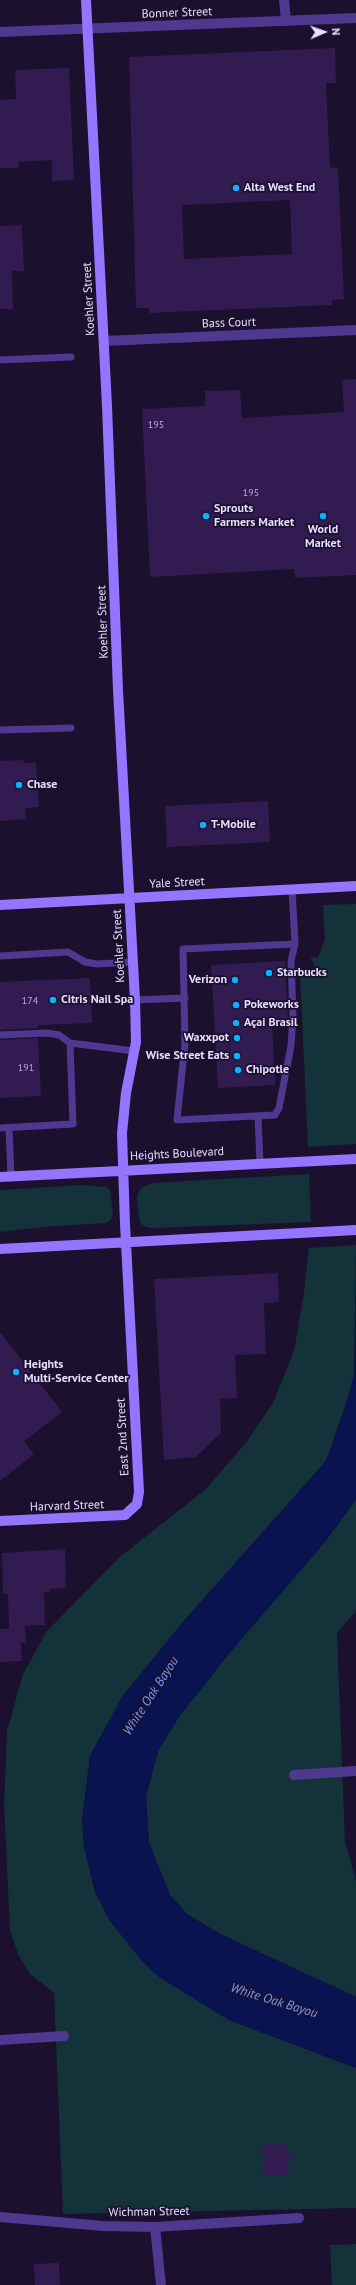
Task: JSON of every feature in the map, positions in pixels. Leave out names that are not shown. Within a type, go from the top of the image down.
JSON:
[{"type":"street","name":"Koehler Street","points":[[86,0],[104,341],[129,899],[136,1000],[134,1051],[126,1093],[122,1134],[126,1242]]},
{"type":"street","points":[[284,0],[286,21]]},
{"type":"street","name":"Bonner Street","points":[[0,32],[88,30],[356,18]]},
{"type":"street","name":"Bass Court","points":[[104,341],[356,330]]},
{"type":"street","name":"Yale Street","points":[[0,905],[356,886]]},
{"type":"street","name":"Heights Boulevard","points":[[0,1177],[356,1158]]},
{"type":"street","points":[[0,1249],[356,1230]]},
{"type":"street","name":"East 2nd Street","points":[[126,1242],[139,1492],[137,1504],[132,1509]]},
{"type":"street","name":"Harvard Street","points":[[0,1521],[114,1517],[125,1515],[132,1509]]},
{"type":"street","points":[[294,1775],[356,1771]]},
{"type":"street","points":[[0,2040],[64,2036]]},
{"type":"street","name":"Wichman Street","points":[[0,2217],[103,2226],[155,2227],[299,2218]]},
{"type":"street","points":[[155,2227],[161,2285]]},
{"type":"lane","points":[[0,360],[71,357]]},
{"type":"lane","points":[[0,730],[71,728]]},
{"type":"lane","points":[[292,889],[295,944],[291,961],[294,1016],[291,1046],[279,1108],[275,1115],[177,1120],[185,1044],[183,949],[295,944]]},
{"type":"lane","points":[[0,956],[68,952],[85,962],[97,964],[133,962]]},
{"type":"lane","points":[[136,1000],[185,998]]},
{"type":"lane","points":[[0,1036],[47,1033],[58,1035],[70,1043],[134,1051]]},
{"type":"lane","points":[[0,1128],[73,1124],[70,1043]]},
{"type":"lane","points":[[258,1116],[260,1163]]},
{"type":"lane","points":[[9,1128],[11,1177]]},
{"type":"green space","points":[[356,904],[356,1144],[308,1147],[300,975],[316,968],[310,956],[318,958],[325,939],[323,905]]},
{"type":"green space","points":[[309,1174],[311,1222],[153,1228],[146,1227],[141,1224],[139,1217],[137,1198],[140,1189],[152,1183]]},
{"type":"green space","points":[[82,1185],[106,1187],[110,1190],[113,1213],[111,1220],[105,1223],[43,1227],[0,1232],[0,1190]]},
{"type":"green space","points":[[356,1245],[354,1375],[344,1410],[326,1461],[182,1623],[122,1697],[90,1756],[82,1820],[84,1846],[95,1892],[110,1921],[229,2020],[356,2068],[356,2208],[63,2214],[54,1993],[30,1974],[18,1954],[10,1930],[4,1805],[7,1731],[23,1674],[47,1631],[121,1556],[206,1489],[248,1440],[273,1403],[294,1351],[304,1293],[309,1248]]},
{"type":"green space","points":[[356,1500],[356,1611],[337,1633],[345,1842],[356,1881],[356,1997],[220,1934],[187,1914],[170,1895],[149,1843],[146,1797],[158,1751],[178,1718],[232,1650],[324,1543]]},
{"type":"green space","points":[[356,2244],[356,2285],[332,2285],[330,2245]]},
{"type":"water","name":"White Oak Bayou","points":[[356,1318],[356,1500],[324,1543],[232,1650],[178,1718],[158,1751],[146,1797],[149,1843],[170,1895],[187,1914],[220,1934],[356,1997],[356,2068],[229,2020],[160,1978],[140,1959],[110,1921],[95,1892],[84,1846],[82,1820],[90,1756],[122,1697],[182,1623],[326,1461],[344,1410],[354,1375]]},
{"type":"building","name":"Alta West End","points":[[335,48],[336,83],[326,83],[330,168],[338,167],[344,299],[332,300],[332,305],[149,313],[149,308],[136,308],[129,57]],"holes":[[[290,200],[292,254],[184,259],[182,205]]]},
{"type":"building","points":[[69,68],[74,180],[52,181],[52,160],[18,162],[19,168],[0,168],[0,100],[16,99],[15,70]]},
{"type":"building","points":[[22,225],[24,271],[12,271],[13,309],[0,309],[0,226]]},
{"type":"building","points":[[356,379],[356,575],[295,578],[294,569],[150,577],[142,409],[205,406],[205,391],[240,390],[242,418],[344,412],[342,380]]},
{"type":"building","name":"Chase","points":[[23,760],[24,763],[36,762],[39,807],[25,808],[26,819],[0,821],[0,761]]},
{"type":"building","points":[[268,801],[270,842],[167,847],[165,806]]},
{"type":"building","points":[[285,961],[288,1019],[272,1020],[275,1085],[218,1088],[211,965]]},
{"type":"building","points":[[90,978],[92,1023],[38,1025],[38,1028],[0,1030],[0,982]]},
{"type":"building","points":[[38,1038],[41,1096],[0,1098],[0,1040]]},
{"type":"building","points":[[278,1273],[279,1302],[264,1303],[266,1354],[235,1355],[237,1398],[220,1399],[221,1433],[196,1457],[164,1460],[154,1279]]},
{"type":"building","name":"Heights Multi-Service Center","points":[[0,1332],[62,1412],[24,1441],[34,1454],[0,1481]]},
{"type":"building","points":[[65,1549],[66,1588],[50,1589],[50,1592],[44,1592],[45,1625],[25,1626],[26,1643],[21,1643],[22,1661],[0,1662],[0,1629],[9,1629],[8,1594],[3,1594],[2,1553]]},
{"type":"building","points":[[287,2144],[287,2152],[295,2156],[288,2163],[288,2175],[264,2176],[262,2145]]},
{"type":"building","points":[[59,2263],[60,2285],[35,2285],[34,2264]]},
{"type":"place","name":"Alta West End","points":[[236,188]]},
{"type":"place","name":"Sprouts Farmers Market","points":[[206,516]]},
{"type":"place","name":"World Market","points":[[323,516]]},
{"type":"place","name":"Chase","points":[[19,785]]},
{"type":"place","name":"T-Mobile","points":[[203,825]]},
{"type":"place","name":"Starbucks","points":[[269,973]]},
{"type":"place","name":"Verizon","points":[[235,980]]},
{"type":"place","name":"Citris Nail Spa","points":[[53,1000]]},
{"type":"place","name":"Pokeworks","points":[[236,1005]]},
{"type":"place","name":"Açai Brasil","points":[[236,1023]]},
{"type":"place","name":"Waxxpot","points":[[237,1038]]},
{"type":"place","name":"Wise Street Eats","points":[[237,1056]]},
{"type":"place","name":"Chipotle","points":[[238,1070]]},
{"type":"place","name":"Heights Multi-Service Center","points":[[16,1372]]}]
